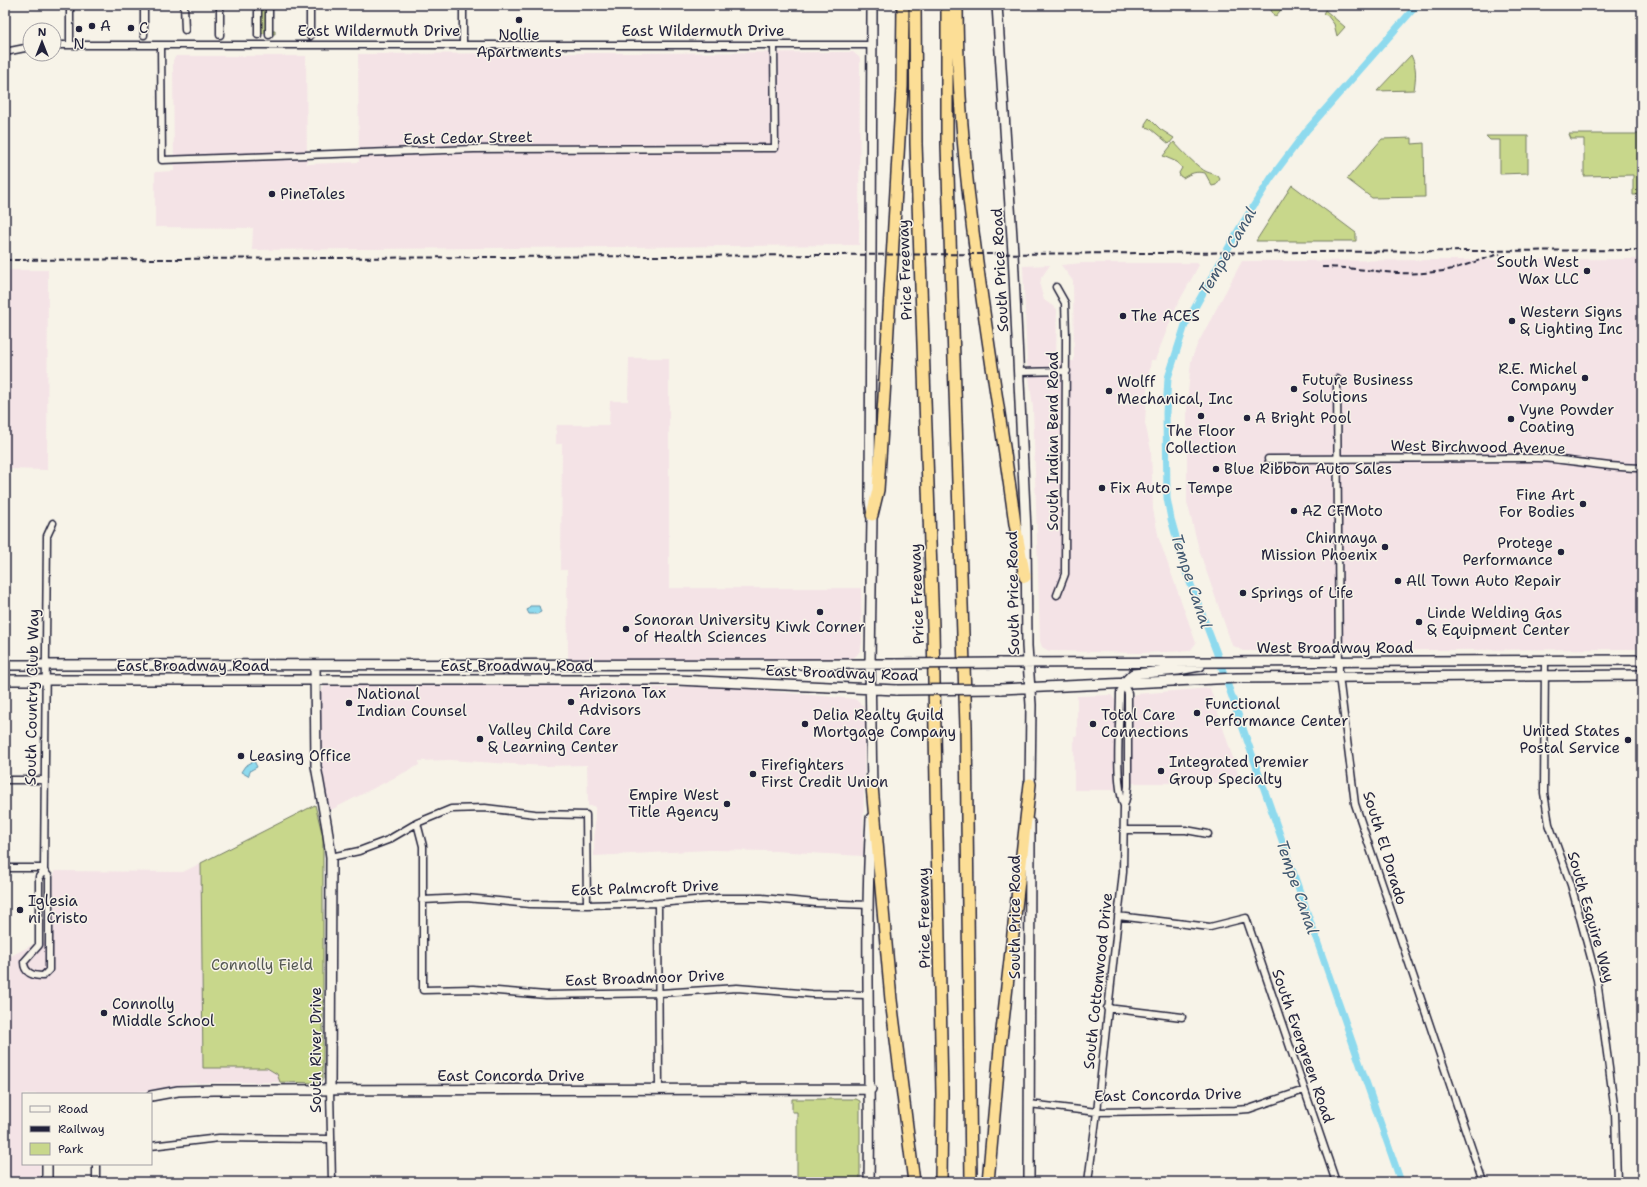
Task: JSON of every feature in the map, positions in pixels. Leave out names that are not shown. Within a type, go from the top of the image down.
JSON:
[{"type":"highway","points":[[872,515],[878,490],[884,397],[902,94],[903,5]]},
{"type":"highway","name":"Price Freeway","points":[[915,5],[916,144],[934,636],[942,1086],[941,1182]]},
{"type":"highway","points":[[947,5],[947,144],[966,727],[972,1182]]},
{"type":"highway","points":[[956,5],[959,94],[969,201],[1025,577]]},
{"type":"highway","points":[[988,1182],[1000,1048],[1030,784]]},
{"type":"highway","points":[[872,786],[891,1000],[914,1182]]},
{"type":"main road","points":[[869,1182],[871,1089],[869,905],[872,786],[870,664],[872,515],[870,502],[872,5]]},
{"type":"main road","name":"South Price Road","points":[[997,5],[1013,240],[1026,531],[1025,577],[1030,689],[1029,1182]]},
{"type":"main road","name":"West Broadway Road","points":[[1028,663],[1642,660]]},
{"type":"main road","points":[[1124,684],[1133,674],[1178,670],[1202,666],[1207,662]]},
{"type":"main road","name":"East Broadway Road","points":[[5,665],[677,665],[1028,663]]},
{"type":"main road","name":"South River Drive","points":[[315,665],[316,766],[327,828],[330,857],[330,1090]]},
{"type":"main road","points":[[575,665],[575,680]]},
{"type":"main road","points":[[677,665],[677,680]]},
{"type":"main road","name":"West Broadway Road","points":[[1030,689],[1237,678],[1339,676],[1642,675]]},
{"type":"main road","name":"East Broadway Road","points":[[5,680],[677,680],[870,690],[1030,689]]},
{"type":"main road","name":"East Concorda Drive","points":[[152,1096],[178,1091],[214,1090],[871,1089]]},
{"type":"main road","points":[[47,1165],[47,1182]]},
{"type":"street","points":[[70,5],[70,45]]},
{"type":"street","points":[[144,5],[144,35]]},
{"type":"street","points":[[184,5],[185,30]]},
{"type":"street","points":[[220,5],[220,35]]},
{"type":"street","points":[[258,5],[258,35]]},
{"type":"street","points":[[269,5],[269,35]]},
{"type":"street","points":[[310,5],[310,36]]},
{"type":"street","points":[[463,5],[463,44]]},
{"type":"street","name":"East Cedar Street","points":[[161,44],[162,160],[474,149],[775,148],[774,44]]},
{"type":"street","name":"East Wildermuth Drive","points":[[62,45],[871,45]]},
{"type":"street","points":[[5,52],[22,49]]},
{"type":"street","name":"South Indian Bend Road","points":[[1056,287],[1065,303],[1067,371],[1065,574],[1057,595]]},
{"type":"street","points":[[1019,372],[1067,371]]},
{"type":"street","name":"South El Dorado","points":[[1337,379],[1339,676],[1355,804],[1483,1182]]},
{"type":"street","name":"West Birchwood Avenue","points":[[1268,460],[1539,458],[1566,459],[1600,467],[1642,468]]},
{"type":"street","name":"South Country Club Way","points":[[44,870],[49,877],[49,970],[43,976],[37,976],[27,970],[24,962],[39,945],[40,877],[44,870],[47,680],[47,536],[53,523]]},
{"type":"street","name":"South Esquire Way","points":[[1545,660],[1544,793],[1546,813],[1571,885],[1597,980],[1615,1112],[1617,1182]]},
{"type":"street","name":"South Cottonwood Drive","points":[[1124,684],[1120,692],[1119,739],[1120,795],[1124,806]]},
{"type":"street","name":"South Cottonwood Drive","points":[[1088,1182],[1123,872],[1124,806],[1127,795],[1128,751],[1128,692],[1124,684]]},
{"type":"street","points":[[1119,739],[1128,751]]},
{"type":"street","points":[[5,780],[45,780]]},
{"type":"street","points":[[330,857],[359,851],[388,840],[417,823],[451,809],[485,808],[535,814],[586,815],[587,905]]},
{"type":"street","points":[[417,823],[422,846],[422,900]]},
{"type":"street","points":[[1124,830],[1186,830],[1208,834]]},
{"type":"street","points":[[5,868],[44,870]]},
{"type":"street","name":"East Palmcroft Drive","points":[[422,900],[466,898],[530,904],[587,905],[658,903],[719,898],[762,898],[816,903],[869,905]]},
{"type":"street","name":"East Broadmoor Drive","points":[[422,900],[422,990],[474,989],[546,995],[660,993],[737,988],[812,994],[869,995]]},
{"type":"street","points":[[658,903],[660,993],[659,1090]]},
{"type":"street","name":"South Evergreen Road","points":[[1118,916],[1210,927],[1246,918],[1336,1182]]},
{"type":"street","points":[[1107,1008],[1182,1018]]},
{"type":"street","name":"South River Drive","points":[[330,1090],[332,1182]]},
{"type":"street","name":"East Concorda Drive","points":[[1029,1104],[1097,1112],[1235,1110],[1249,1109],[1304,1090]]},
{"type":"street","points":[[152,1146],[219,1138],[330,1139]]},
{"type":"street","points":[[96,1165],[96,1182]]},
{"type":"shaded area","points":[[853,52],[860,58],[859,245],[252,250],[253,228],[155,227],[155,172],[174,171],[173,60],[176,56],[306,56],[307,164],[359,162],[358,54]]},
{"type":"shaded area","points":[[1642,259],[1642,649],[1243,651],[1232,645],[1200,553],[1187,502],[1187,402],[1191,361],[1197,345],[1242,261]]},
{"type":"shaded area","points":[[1083,263],[1197,263],[1199,265],[1176,307],[1155,360],[1151,360],[1145,423],[1151,450],[1153,509],[1159,539],[1196,643],[1190,651],[1140,653],[1049,651],[1042,647],[1040,641],[1033,408],[1027,361],[1023,266],[1050,265],[1041,278],[1040,286],[1044,300],[1057,309],[1056,361],[1074,361],[1073,281],[1061,265]]},
{"type":"shaded area","points":[[5,270],[48,270],[47,470],[5,469]]},
{"type":"shaded area","points":[[629,358],[669,358],[669,588],[861,588],[862,643],[860,651],[856,656],[849,660],[568,659],[567,570],[561,570],[562,444],[556,444],[557,425],[609,425],[610,401],[628,401]]},
{"type":"shaded area","points":[[596,685],[670,688],[689,686],[736,688],[855,699],[863,706],[865,711],[863,856],[774,851],[709,850],[594,856],[595,806],[588,806],[587,765],[545,766],[449,760],[419,761],[419,765],[329,811],[323,785],[322,767],[321,693],[324,686]]},
{"type":"shaded area","points":[[1210,688],[1241,783],[1131,783],[1133,696],[1136,694]]},
{"type":"shaded area","points":[[1111,695],[1115,700],[1115,790],[1074,790],[1074,736],[1077,736],[1077,696]]},
{"type":"shaded area","name":"Connolly Middle School","points":[[201,863],[203,1067],[267,1068],[277,1074],[280,1082],[190,1083],[134,1093],[22,1093],[22,1165],[40,1165],[40,1182],[5,1182],[5,959],[36,943],[53,940],[54,871],[183,872]]},
{"type":"green space","points":[[256,5],[272,5],[272,31],[275,31],[275,34],[255,33]]},
{"type":"green space","points":[[1268,5],[1285,5],[1275,17]]},
{"type":"green space","points":[[1325,10],[1345,27],[1337,36],[1334,24],[1327,15],[1323,14]]},
{"type":"green space","points":[[1411,55],[1416,72],[1414,90],[1377,91]]},
{"type":"green space","points":[[1149,118],[1160,129],[1174,138],[1169,144],[1151,129],[1146,127],[1145,124]]},
{"type":"green space","points":[[1569,134],[1642,134],[1642,195],[1633,195],[1633,175],[1584,176],[1584,139],[1571,139]]},
{"type":"green space","points":[[1486,136],[1528,136],[1528,173],[1500,174],[1500,140],[1490,140]]},
{"type":"green space","points":[[1412,138],[1412,144],[1424,143],[1425,197],[1372,198],[1347,179],[1382,139]]},
{"type":"green space","points":[[1174,142],[1199,167],[1218,176],[1220,179],[1216,185],[1212,186],[1205,173],[1194,173],[1183,178],[1180,176],[1179,173],[1182,168],[1177,162],[1163,156]]},
{"type":"green space","points":[[1292,185],[1356,233],[1356,241],[1256,241]]},
{"type":"green space","name":"Connolly Field","points":[[315,805],[323,837],[323,1079],[320,1083],[280,1082],[277,1074],[267,1068],[203,1068],[201,863]]},
{"type":"green space","points":[[792,1099],[856,1099],[860,1101],[860,1182],[770,1182],[770,1179],[797,1179],[797,1112],[792,1112]]},
{"type":"water","points":[[530,606],[539,606],[541,612],[537,614],[529,614],[527,610]]},
{"type":"water","points":[[254,761],[257,767],[251,770],[248,776],[241,772],[245,766]]},
{"type":"waterway","name":"Tempe Canal","points":[[1401,1182],[1216,651],[1185,569],[1171,519],[1167,498],[1166,413],[1168,378],[1185,325],[1239,229],[1271,178],[1307,130],[1417,5]]},
{"type":"railway","points":[[5,260],[1642,250]]},
{"type":"railway","points":[[1322,267],[1350,268],[1393,273],[1421,273],[1444,271],[1500,254]]},
{"type":"place","name":"Nollie Apartments","points":[[519,20]]},
{"type":"place","name":"A","points":[[92,26]]},
{"type":"place","name":"C","points":[[131,28]]},
{"type":"place","name":"N","points":[[79,29]]},
{"type":"place","name":"PineTales","points":[[272,194]]},
{"type":"place","name":"South West Wax LLC","points":[[1587,271]]},
{"type":"place","name":"The ACES","points":[[1123,316]]},
{"type":"place","name":"Western Signs & Lighting Inc","points":[[1512,321]]},
{"type":"place","name":"R.E. Michel Company","points":[[1585,378]]},
{"type":"place","name":"Future Business Solutions","points":[[1294,389]]},
{"type":"place","name":"Wolff Mechanical, Inc","points":[[1109,391]]},
{"type":"place","name":"The Floor Collection","points":[[1201,416]]},
{"type":"place","name":"A Bright Pool","points":[[1247,418]]},
{"type":"place","name":"Vyne Powder Coating","points":[[1511,419]]},
{"type":"place","name":"Blue Ribbon Auto Sales","points":[[1216,469]]},
{"type":"place","name":"Fix Auto - Tempe","points":[[1102,488]]},
{"type":"place","name":"Fine Art For Bodies","points":[[1583,504]]},
{"type":"place","name":"AZ CFMoto","points":[[1294,511]]},
{"type":"place","name":"Chinmaya Mission Phoenix","points":[[1385,547]]},
{"type":"place","name":"Protege Performance","points":[[1561,552]]},
{"type":"place","name":"All Town Auto Repair","points":[[1398,581]]},
{"type":"place","name":"Springs of Life","points":[[1243,593]]},
{"type":"place","name":"Kiwk Corner","points":[[820,612]]},
{"type":"place","name":"Linde Welding Gas & Equipment Center","points":[[1419,622]]},
{"type":"place","name":"Sonoran University of Health Sciences","points":[[626,629]]},
{"type":"place","name":"Arizona Tax Advisors","points":[[571,702]]},
{"type":"place","name":"National Indian Counsel","points":[[349,703]]},
{"type":"place","name":"Functional Performance Center","points":[[1197,713]]},
{"type":"place","name":"Delia Realty Guild Mortgage Company","points":[[805,724]]},
{"type":"place","name":"Total Care Connections","points":[[1093,724]]},
{"type":"place","name":"Valley Child Care & Learning Center","points":[[480,739]]},
{"type":"place","name":"United States Postal Service","points":[[1628,740]]},
{"type":"place","name":"Leasing Office","points":[[241,756]]},
{"type":"place","name":"Integrated Premier Group Specialty","points":[[1161,771]]},
{"type":"place","name":"Firefighters First Credit Union","points":[[753,774]]},
{"type":"place","name":"Empire West Title Agency","points":[[727,804]]},
{"type":"place","name":"Iglesia ni Cristo","points":[[20,910]]},
{"type":"place","name":"Connolly Middle School","points":[[104,1013]]}]
